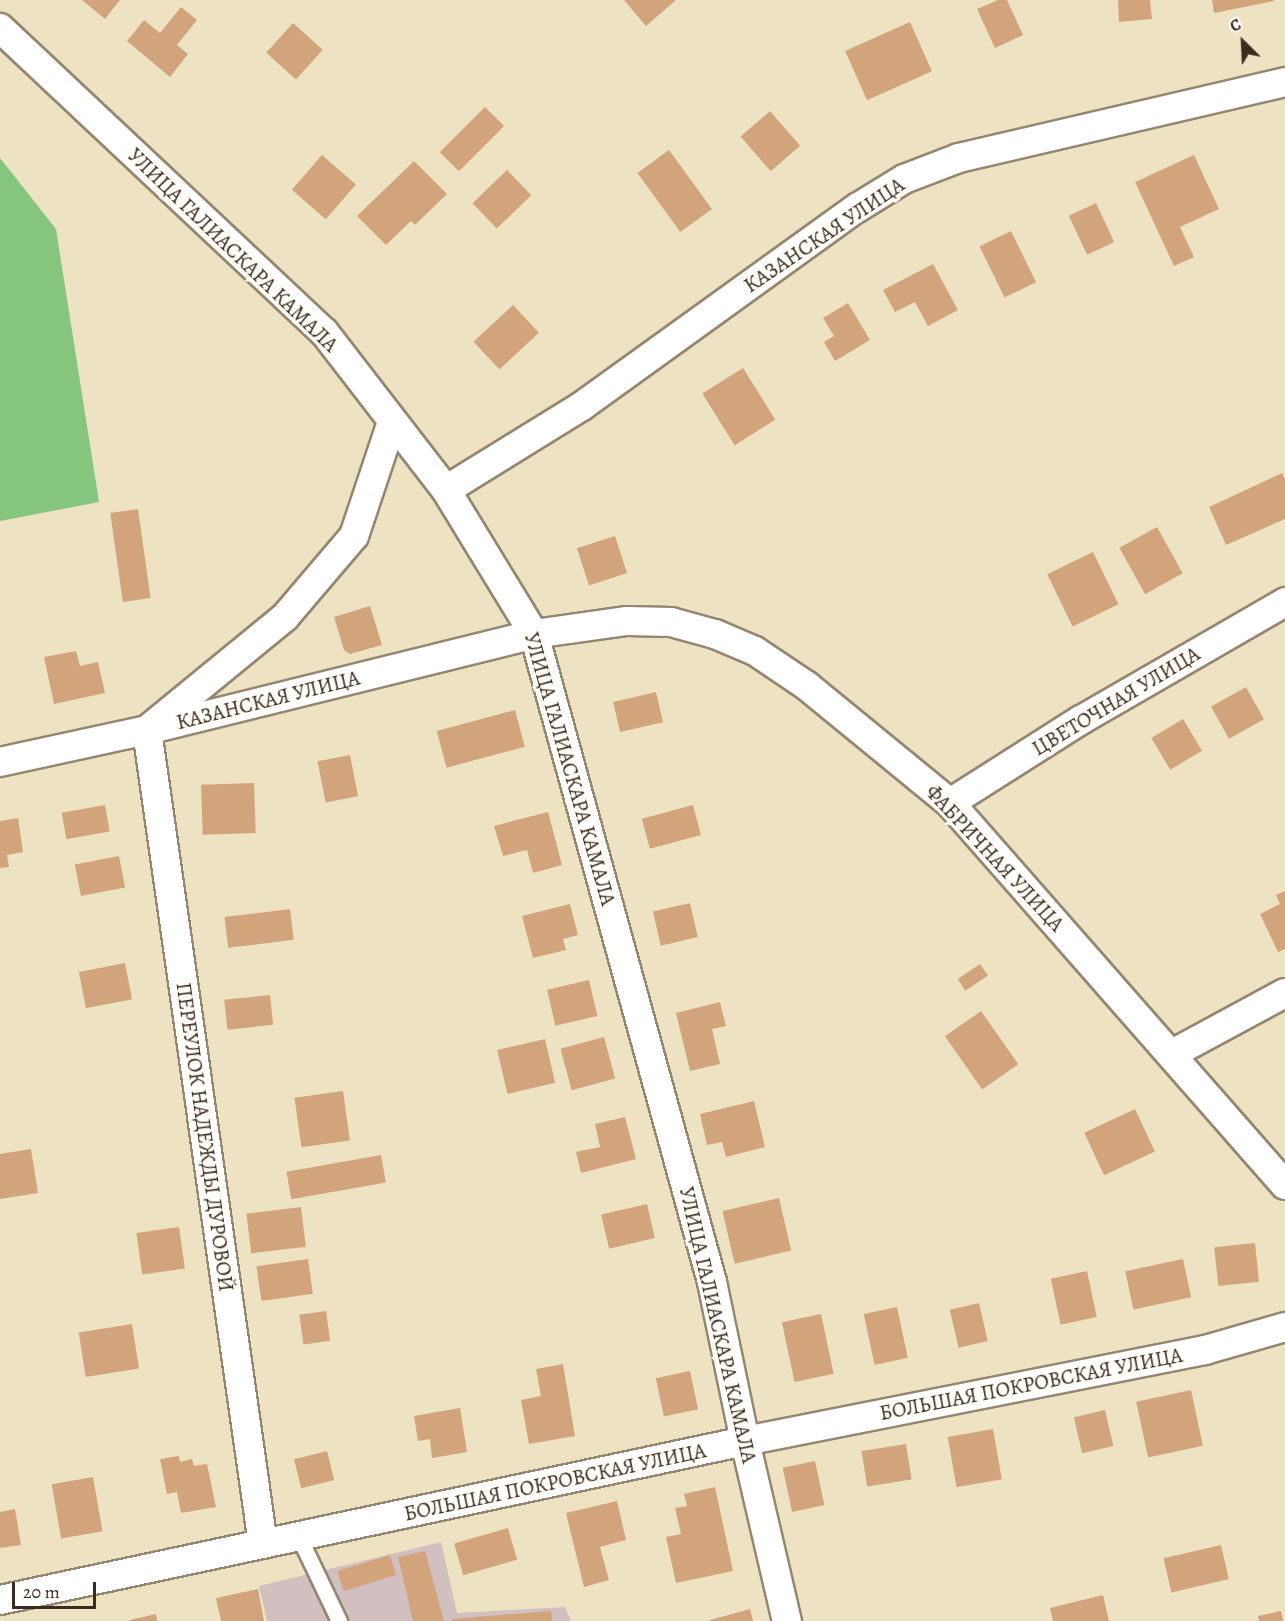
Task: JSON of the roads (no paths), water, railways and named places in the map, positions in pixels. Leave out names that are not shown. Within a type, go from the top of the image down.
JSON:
[{"type":"street","name":"УЛИЦА ГАЛИАСКАРА КАМАЛА","points":[[0,28],[324,332],[446,490],[534,634],[712,1282],[745,1441],[787,1621]]},
{"type":"street","name":"КАЗАНСКАЯ УЛИЦА","points":[[446,490],[582,406],[857,208],[904,179],[958,158],[1285,82]]},
{"type":"street","points":[[147,730],[285,617],[354,536],[392,422]]},
{"type":"street","name":"ЦВЕТОЧНАЯ УЛИЦА","points":[[950,803],[1081,720],[1285,602]]},
{"type":"street","name":"ФАБРИЧНАЯ УЛИЦА","points":[[534,634],[627,621],[671,622],[715,634],[755,651],[807,686],[950,803],[1285,1185]]},
{"type":"street","name":"КАЗАНСКАЯ УЛИЦА","points":[[0,762],[147,730],[534,634]]},
{"type":"street","name":"ПЕРЕУЛОК НАДЕЖДЫ ДУРОВОЙ","points":[[147,730],[263,1545]]},
{"type":"street","points":[[1172,1054],[1285,993]]},
{"type":"street","name":"БОЛЬШАЯ ПОКРОВСКАЯ УЛИЦА","points":[[0,1600],[745,1441],[1205,1350],[1285,1327]]},
{"type":"lane","points":[[299,1537],[339,1621]]}]
